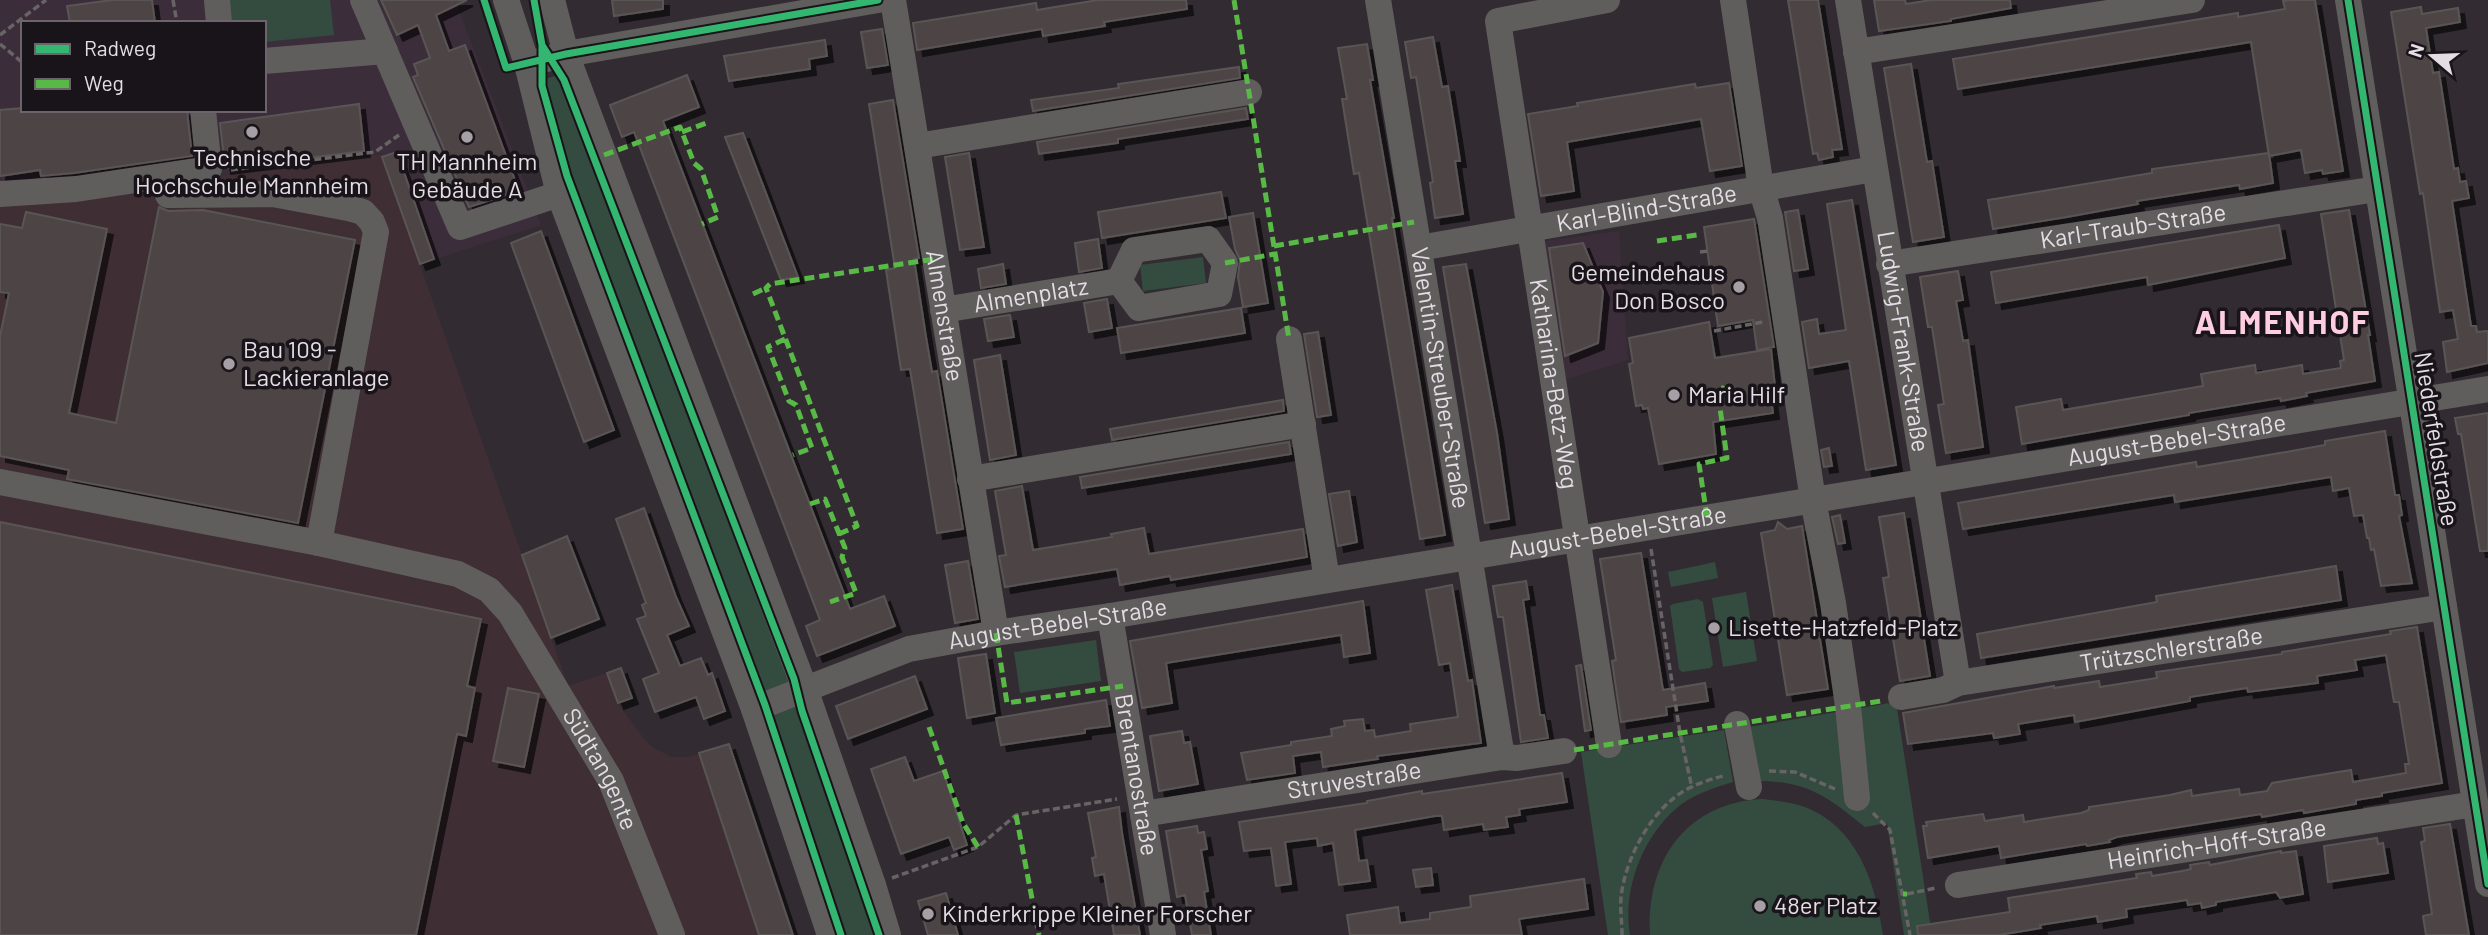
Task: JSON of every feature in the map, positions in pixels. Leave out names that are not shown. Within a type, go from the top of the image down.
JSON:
[{"type":"street","points":[[217,0],[219,21]]},
{"type":"street","points":[[363,0],[460,227],[559,194]]},
{"type":"street","points":[[506,0],[527,64],[559,194],[754,709],[830,935]]},
{"type":"street","points":[[552,0],[566,54],[805,689],[888,935]]},
{"type":"street","points":[[527,64],[566,54],[878,0]]},
{"type":"street","name":"Almenstraße","points":[[893,0],[996,633]]},
{"type":"street","name":"Valentin-Streuber-Straße","points":[[1378,0],[1502,757]]},
{"type":"street","name":"Katharina-Betz-Weg","points":[[1607,0],[1498,21],[1609,745]]},
{"type":"street","points":[[1733,0],[1761,188],[1770,218],[1813,500],[1833,603],[1848,706],[1857,798]]},
{"type":"street","name":"Ludwig-Frank-Straße","points":[[1848,0],[1958,682]]},
{"type":"street","points":[[1856,52],[2192,0]]},
{"type":"street","name":"Niederfeldstraße","points":[[2356,7],[2377,114],[2376,189],[2393,220],[2411,402],[2488,884]]},
{"type":"street","points":[[266,47],[381,42]]},
{"type":"street","points":[[266,61],[381,42]]},
{"type":"street","points":[[917,146],[1249,92]]},
{"type":"street","points":[[0,194],[76,189],[209,169],[203,112]]},
{"type":"street","name":"Karl-Blind-Straße","points":[[1419,248],[1874,169]]},
{"type":"street","name":"Karl-Traub-Straße","points":[[1889,264],[2376,189]]},
{"type":"street","points":[[168,195],[273,194],[336,205],[363,212],[376,232],[319,543]]},
{"type":"street","name":"Almenplatz","points":[[943,310],[1119,281]]},
{"type":"street","points":[[1289,339],[1327,580]]},
{"type":"street","name":"August-Bebel-Straße","points":[[754,709],[909,649],[2488,389]]},
{"type":"street","points":[[970,479],[1303,425]]},
{"type":"street","name":"Südtangente","points":[[0,482],[319,543],[458,574],[489,590],[510,613],[611,781],[672,935]]},
{"type":"street","name":"Trützschlerstraße","points":[[1901,697],[1943,690],[1958,682],[2444,607]]},
{"type":"street","name":"Brentanostraße","points":[[1110,616],[1163,935]]},
{"type":"street","points":[[1737,724],[1747,778]]},
{"type":"street","name":"Struvestraße","points":[[1141,805],[1564,751]]},
{"type":"street","name":"Heinrich-Hoff-Straße","points":[[1958,885],[2475,804]]},
{"type":"path","points":[[0,35],[46,0]]},
{"type":"path","points":[[173,0],[177,21]]},
{"type":"path","points":[[0,44],[21,61]]},
{"type":"path","points":[[209,169],[221,172],[375,152],[416,124]]},
{"type":"path","points":[[1700,252],[1708,251]]},
{"type":"path","points":[[1662,274],[1703,267]]},
{"type":"path","points":[[1714,331],[1772,321]]},
{"type":"path","points":[[1648,527],[1692,788]]},
{"type":"path","points":[[1622,935],[1621,896],[1634,851],[1652,822],[1674,798],[1709,780],[1795,772],[1857,798],[1890,830],[1910,935]]},
{"type":"path","points":[[873,885],[978,846],[1016,815],[1141,805]]},
{"type":"path","points":[[1907,894],[1927,890]]},
{"type":"shaded area","name":"Technische Hochschule Mannheim","points":[[0,0],[455,0],[541,225],[420,264],[381,153],[0,205]]},
{"type":"shaded area","points":[[381,154],[568,686],[607,673],[618,703],[644,739],[652,747],[671,757],[689,757],[729,744],[793,935],[0,935],[0,204]]},
{"type":"shaded area","points":[[1619,231],[1628,360],[1561,381],[1539,242]]},
{"type":"green space","points":[[225,0],[330,0],[334,35],[266,42],[266,21],[227,21]]},
{"type":"green space","points":[[555,76],[561,80],[792,681],[868,906],[875,935],[844,935],[765,692],[621,317],[560,143],[544,84],[548,78]]},
{"type":"green space","points":[[1203,257],[1206,283],[1143,291],[1140,265]]},
{"type":"green space","points":[[1715,562],[1718,578],[1671,587],[1668,572]]},
{"type":"green space","points":[[1746,592],[1757,661],[1723,667],[1712,598]]},
{"type":"green space","points":[[1698,599],[1703,602],[1713,665],[1710,668],[1682,672],[1679,669],[1670,606]]},
{"type":"green space","points":[[1096,640],[1101,681],[1020,693],[1014,652]]},
{"type":"green space","points":[[1896,702],[1932,935],[1904,935],[1887,823],[1865,827],[1814,792],[1787,783],[1753,781],[1743,728]]},
{"type":"green space","points":[[1724,730],[1733,782],[1701,793],[1683,803],[1657,829],[1639,862],[1633,880],[1628,917],[1630,935],[1608,935],[1581,752]]},
{"type":"green space","points":[[1762,799],[1808,808],[1830,821],[1844,834],[1855,848],[1870,881],[1883,935],[1650,935],[1655,884],[1663,861],[1676,841],[1692,825],[1711,812],[1735,803]]},
{"type":"building","points":[[112,0],[152,0],[155,21],[70,21],[67,6]]},
{"type":"building","name":"TH Mannheim Gebäude A","points":[[381,0],[467,0],[436,15],[449,51],[465,45],[519,191],[469,207],[413,77],[418,75],[414,64],[430,58],[418,25],[397,35]]},
{"type":"building","points":[[612,0],[663,0],[663,9],[614,16]]},
{"type":"building","points":[[1098,0],[1186,0],[1187,9],[1104,22],[1105,26],[1043,36],[1042,29],[917,50],[913,23],[1036,3],[1037,10]]},
{"type":"building","points":[[1788,0],[1818,0],[1842,149],[1832,150],[1833,157],[1819,160],[1817,153],[1813,154]]},
{"type":"building","points":[[1874,0],[1905,0],[1906,4],[1931,0],[2010,0],[2011,8],[1951,21],[1879,31]]},
{"type":"building","points":[[2315,0],[2343,171],[2323,174],[2322,170],[2305,173],[2301,150],[2269,156],[2251,42],[1958,89],[1953,59],[2238,13],[2238,17],[2285,9],[2283,1]]},
{"type":"building","points":[[2421,7],[2422,14],[2458,8],[2460,22],[2426,28],[2433,73],[2439,72],[2454,169],[2458,168],[2460,182],[2466,181],[2469,198],[2452,201],[2471,326],[2476,326],[2477,332],[2488,331],[2488,363],[2447,372],[2443,342],[2458,339],[2453,310],[2440,312],[2423,193],[2420,194],[2391,12]]},
{"type":"building","points":[[882,29],[888,65],[867,68],[861,32]]},
{"type":"building","points":[[1433,37],[1442,87],[1448,86],[1460,161],[1455,161],[1463,214],[1435,218],[1430,183],[1433,182],[1416,77],[1411,78],[1405,42]]},
{"type":"building","points":[[825,40],[827,56],[809,59],[810,69],[729,81],[724,56]]},
{"type":"building","points":[[1367,44],[1373,80],[1370,80],[1445,535],[1420,539],[1359,173],[1354,174],[1342,99],[1347,99],[1338,48]]},
{"type":"building","points":[[1911,64],[1927,162],[1932,161],[1944,237],[1913,242],[1884,68]]},
{"type":"building","points":[[1239,67],[1240,78],[1033,111],[1031,100],[1119,88],[1118,84]]},
{"type":"building","points":[[687,75],[699,107],[663,121],[850,609],[884,596],[895,626],[817,656],[806,626],[820,620],[634,132],[622,137],[610,105]]},
{"type":"building","points":[[1729,83],[1742,166],[1710,171],[1701,119],[1567,142],[1574,191],[1541,196],[1528,114],[1578,106],[1577,103],[1695,84],[1696,88]]},
{"type":"building","points":[[893,100],[919,258],[914,259],[926,337],[932,372],[937,371],[963,529],[937,533],[910,369],[901,370],[886,270],[895,268],[869,104]]},
{"type":"building","points":[[359,104],[364,151],[225,168],[220,123]]},
{"type":"building","points":[[1246,108],[1248,119],[1118,139],[1118,143],[1039,154],[1037,142]]},
{"type":"building","points":[[0,110],[187,112],[192,156],[74,173],[41,176],[40,170],[0,176]]},
{"type":"building","points":[[743,133],[798,277],[781,280],[725,137]]},
{"type":"building","points":[[397,152],[434,259],[420,264],[382,157]]},
{"type":"building","points":[[969,153],[984,247],[960,250],[945,157]]},
{"type":"building","points":[[2269,153],[2273,183],[2240,189],[2239,185],[2137,201],[2138,204],[1993,229],[1988,200],[2152,173],[2152,169]]},
{"type":"building","points":[[1221,192],[1226,218],[1102,238],[1098,212]]},
{"type":"building","points":[[1852,200],[1896,465],[1866,470],[1849,361],[1809,368],[1802,322],[1817,319],[1819,334],[1846,330],[1827,204]]},
{"type":"building","name":"Bau 109 - Lackieranlage","points":[[159,207],[168,211],[203,210],[355,240],[298,523],[67,479],[69,470],[0,456],[0,336],[9,293],[0,292],[0,224],[22,228],[26,212],[107,229],[69,413],[116,423]]},
{"type":"building","points":[[1798,210],[1808,269],[1794,271],[1785,212]]},
{"type":"building","points":[[2349,210],[2375,381],[2306,393],[2307,396],[2281,401],[2280,398],[2189,413],[2022,444],[2016,407],[2061,399],[2063,410],[2203,386],[2201,374],[2255,365],[2256,373],[2302,365],[2303,374],[2341,368],[2340,361],[2344,360],[2321,214]]},
{"type":"building","points":[[1253,213],[1268,303],[1243,307],[1238,277],[1240,260],[1235,249],[1229,217]]},
{"type":"building","name":"Gemeindehaus Don Bosco","points":[[1754,219],[1774,347],[1757,350],[1753,320],[1718,326],[1704,227]]},
{"type":"building","points":[[2279,225],[2285,258],[2148,285],[2147,277],[1996,303],[1991,272]]},
{"type":"building","points":[[541,231],[614,430],[584,442],[511,243]]},
{"type":"building","points":[[1098,239],[1102,268],[1079,272],[1075,243]]},
{"type":"building","points":[[1583,243],[1603,292],[1598,343],[1565,356],[1549,248]]},
{"type":"building","points":[[1003,264],[1006,284],[981,288],[978,269]]},
{"type":"building","points":[[1466,264],[1497,433],[1509,519],[1485,523],[1443,267]]},
{"type":"building","points":[[1958,271],[1963,300],[1956,301],[1963,341],[1968,340],[1983,447],[1946,453],[1938,405],[1944,404],[1932,327],[1928,327],[1920,277]]},
{"type":"building","points":[[1107,299],[1112,328],[1089,332],[1084,303]]},
{"type":"building","points":[[1241,308],[1245,333],[1121,353],[1117,328]]},
{"type":"building","points":[[1010,315],[1014,337],[988,341],[984,319]]},
{"type":"building","name":"Maria Hilf","points":[[1709,322],[1715,358],[1771,349],[1776,397],[1771,397],[1773,413],[1713,422],[1716,454],[1659,464],[1648,408],[1636,406],[1629,364],[1633,363],[1629,338]]},
{"type":"building","points":[[1318,332],[1331,415],[1317,417],[1304,334]]},
{"type":"building","points":[[1000,355],[1016,455],[990,460],[974,360]]},
{"type":"building","points":[[1283,400],[1284,411],[1112,440],[1110,429]]},
{"type":"building","points":[[2488,413],[2488,551],[2480,551],[2461,434],[2458,434],[2455,418]]},
{"type":"building","points":[[2385,431],[2395,495],[2399,495],[2402,515],[2399,516],[2412,583],[2381,586],[2374,549],[2371,550],[2367,538],[2363,515],[2354,516],[2349,488],[2333,491],[2331,477],[2175,502],[2174,495],[1963,529],[1958,503],[2196,462],[2197,467],[2286,452],[2325,445],[2325,441]]},
{"type":"building","points":[[1289,442],[1291,454],[1082,488],[1080,477]]},
{"type":"building","points":[[1829,448],[1832,466],[1824,467],[1821,450]]},
{"type":"building","points":[[1022,486],[1033,550],[1112,537],[1111,534],[1144,528],[1149,554],[1303,529],[1307,557],[1171,580],[1170,576],[1120,585],[1117,569],[1005,587],[999,556],[1006,555],[995,491]]},
{"type":"building","points":[[1349,491],[1357,542],[1338,546],[1329,494]]},
{"type":"building","points":[[644,508],[689,626],[667,635],[680,666],[701,658],[708,675],[712,673],[725,711],[704,719],[696,697],[655,712],[643,679],[659,673],[637,619],[646,616],[642,605],[646,603],[616,519]]},
{"type":"building","points":[[1904,513],[1930,676],[1900,681],[1883,578],[1889,577],[1879,517]]},
{"type":"building","points":[[1840,515],[1845,543],[1838,544],[1832,517]]},
{"type":"building","points":[[0,522],[481,619],[467,686],[475,688],[466,736],[457,734],[416,935],[0,935]]},
{"type":"building","points":[[1778,522],[1787,529],[1802,526],[1828,689],[1787,695],[1761,533],[1775,530]]},
{"type":"building","points":[[567,536],[599,619],[551,638],[522,555]]},
{"type":"building","points":[[1641,553],[1663,690],[1705,683],[1708,701],[1666,707],[1667,715],[1621,722],[1612,661],[1616,660],[1600,559]]},
{"type":"building","points":[[968,561],[978,619],[955,623],[945,565]]},
{"type":"building","points":[[2336,566],[2341,600],[1981,658],[1977,634],[2157,602],[2156,596]]},
{"type":"building","points":[[1526,581],[1529,599],[1523,600],[1540,715],[1544,715],[1548,738],[1521,742],[1503,617],[1498,617],[1493,586]]},
{"type":"building","points":[[1452,585],[1468,681],[1472,680],[1481,743],[1377,756],[1378,759],[1323,767],[1321,752],[1293,756],[1295,773],[1247,780],[1241,753],[1332,736],[1331,729],[1345,726],[1344,721],[1363,719],[1365,731],[1374,730],[1375,737],[1411,731],[1410,724],[1458,717],[1450,663],[1439,665],[1426,590]]},
{"type":"building","points":[[1363,601],[1370,653],[1344,657],[1341,635],[1166,663],[1172,703],[1142,708],[1130,641]]},
{"type":"building","points":[[2417,627],[2442,783],[2382,793],[2382,796],[2356,800],[2356,804],[2304,813],[2303,810],[2262,817],[2261,814],[2117,837],[2109,840],[2110,842],[2087,846],[2086,844],[2001,858],[1999,846],[1928,858],[1923,826],[1927,826],[1926,822],[1983,814],[1985,821],[2023,815],[2024,822],[2081,813],[2089,810],[2089,807],[2191,790],[2192,796],[2239,789],[2240,795],[2267,791],[2272,783],[2351,770],[2353,782],[2406,773],[2405,764],[2409,764],[2399,702],[2394,702],[2386,655],[2355,660],[2357,670],[2317,676],[2318,683],[2248,692],[2247,688],[2190,697],[2190,701],[2075,722],[2074,715],[2018,724],[2020,734],[1994,738],[1993,733],[1908,744],[1903,713],[2054,686],[2099,681],[2100,687],[2157,678],[2156,672],[2282,654]]},
{"type":"building","points":[[986,654],[995,713],[967,718],[958,658]]},
{"type":"building","points":[[1581,665],[1591,730],[1585,731],[1576,666]]},
{"type":"building","points":[[621,668],[632,698],[618,703],[607,673]]},
{"type":"building","points":[[915,676],[927,709],[848,739],[836,706]]},
{"type":"building","points":[[508,688],[539,694],[524,767],[493,761]]},
{"type":"building","points":[[1106,700],[1110,726],[1085,729],[1085,733],[1001,745],[996,718]]},
{"type":"building","points":[[1182,731],[1184,743],[1190,742],[1198,784],[1159,791],[1150,736]]},
{"type":"building","points":[[729,744],[793,935],[759,935],[699,753]]},
{"type":"building","points":[[905,757],[914,781],[943,771],[967,845],[954,850],[949,837],[901,854],[871,769]]},
{"type":"building","points":[[1562,773],[1567,802],[1519,809],[1520,815],[1506,817],[1508,827],[1484,830],[1483,824],[1444,830],[1442,816],[1435,816],[1355,830],[1359,861],[1367,860],[1370,881],[1339,885],[1333,843],[1318,846],[1317,838],[1285,842],[1291,884],[1276,886],[1271,848],[1244,851],[1239,822],[1367,803],[1422,791],[1422,794]]},
{"type":"building","points":[[1119,807],[1140,935],[1114,935],[1104,874],[1095,876],[1092,858],[1096,857],[1088,813]]},
{"type":"building","points":[[2450,824],[2469,935],[2426,935],[2423,916],[2432,914],[2421,842],[2425,841],[2423,828]]},
{"type":"building","points":[[1197,826],[1198,833],[1204,832],[1207,849],[1201,850],[1208,891],[1204,892],[1211,935],[1192,935],[1185,895],[1177,897],[1166,831]]},
{"type":"building","points":[[2377,838],[2378,844],[2383,843],[2388,873],[2328,882],[2324,846]]},
{"type":"building","points":[[2281,851],[2296,851],[2303,894],[2280,898],[2276,892],[2216,902],[2216,905],[2202,908],[2201,903],[2188,905],[2187,900],[2126,909],[2127,917],[2098,922],[2097,916],[1999,935],[1918,935],[1917,926],[2010,912],[2008,898],[2137,878],[2136,874],[2151,872],[2152,876],[2182,871],[2191,869],[2190,865],[2209,862],[2210,865]]},
{"type":"building","points":[[1431,868],[1433,885],[1416,887],[1413,870]]},
{"type":"building","points":[[1584,879],[1588,909],[1519,919],[1522,935],[1350,935],[1347,915],[1398,907],[1400,923],[1430,919],[1430,913],[1471,907],[1470,896]]},
{"type":"building","points":[[946,893],[958,935],[928,935],[918,901]]},
{"type":"marked path","points":[[1234,0],[1289,339]]},
{"type":"marked path","points":[[682,132],[709,122]]},
{"type":"marked path","points":[[604,155],[680,127],[694,163],[701,169],[718,217],[702,224]]},
{"type":"marked path","points":[[1274,246],[1414,222]]},
{"type":"marked path","points":[[1657,241],[1697,235]]},
{"type":"marked path","points":[[1225,263],[1275,254]]},
{"type":"marked path","points":[[839,534],[857,526],[766,288],[770,284],[935,259]]},
{"type":"marked path","points":[[753,294],[766,288]]},
{"type":"marked path","points":[[785,339],[768,347],[789,401],[796,405],[812,448],[793,455]]},
{"type":"marked path","points":[[1707,517],[1699,464],[1727,458],[1719,401],[1724,386]]},
{"type":"marked path","points":[[810,504],[825,499],[845,548],[842,557],[856,593],[830,602]]},
{"type":"marked path","points":[[996,633],[1007,703],[1123,686]]},
{"type":"marked path","points":[[1574,750],[1881,701]]},
{"type":"marked path","points":[[929,727],[963,823],[978,847]]},
{"type":"marked path","points":[[1016,815],[1039,935]]},
{"type":"cycle path","points":[[484,0],[506,68],[566,54],[878,0]]},
{"type":"cycle path","points":[[534,0],[542,45],[542,86],[567,176],[765,705],[841,935]]},
{"type":"cycle path","points":[[2348,0],[2488,884]]},
{"type":"cycle path","points":[[542,45],[564,80],[794,679],[802,711],[879,935]]},
{"type":"place","name":"Technische Hochschule Mannheim","points":[[252,132]]},
{"type":"place","name":"TH Mannheim Gebäude A","points":[[467,137]]},
{"type":"place","name":"Gemeindehaus Don Bosco","points":[[1739,287]]},
{"type":"place","name":"Bau 109 - Lackieranlage","points":[[229,364]]},
{"type":"place","name":"Maria Hilf","points":[[1674,395]]},
{"type":"place","name":"Lisette-Hatzfeld-Platz","points":[[1714,628]]},
{"type":"place","name":"48er Platz","points":[[1760,906]]},
{"type":"place","name":"Kinderkrippe Kleiner Forscher","points":[[928,914]]},
{"type":"district","name":"ALMENHOF","points":[[2283,323]]}]
